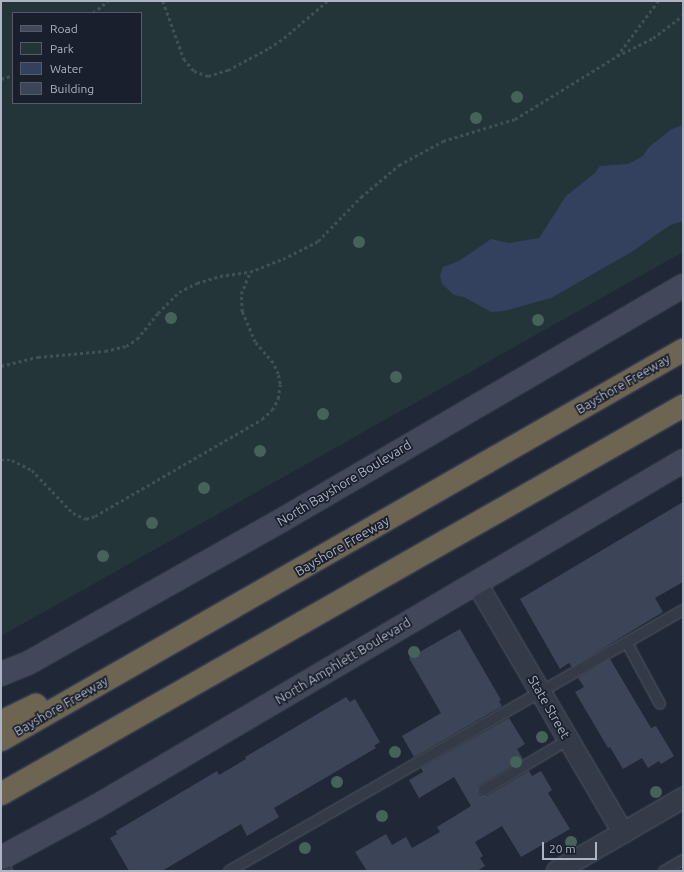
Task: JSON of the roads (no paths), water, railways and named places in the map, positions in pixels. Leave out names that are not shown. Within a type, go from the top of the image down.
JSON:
[{"type":"highway","name":"Bayshore Freeway","points":[[1,740],[683,350]]},
{"type":"highway","points":[[1,794],[683,406]]},
{"type":"highway","points":[[1,722],[224,613]]},
{"type":"street","name":"North Bayshore Boulevard","points":[[1,674],[30,662],[275,524],[683,286]]},
{"type":"street","name":"North Amphlett Boulevard","points":[[1,859],[99,805],[683,461]]},
{"type":"street","name":"State Street","points":[[476,582],[623,833]]},
{"type":"street","points":[[557,871],[683,798]]},
{"type":"lane","points":[[229,871],[683,610]]},
{"type":"lane","points":[[627,642],[660,704]]},
{"type":"lane","points":[[484,790],[568,740]]},
{"type":"lane","points":[[1,859],[7,871]]},
{"type":"lane","points":[[664,871],[683,860]]},
{"type":"water","points":[[683,125],[683,221],[670,225],[633,251],[551,298],[504,311],[491,312],[464,297],[454,295],[442,284],[440,276],[443,267],[459,261],[491,239],[509,243],[539,238],[566,196],[595,173],[600,166],[628,164],[643,156],[649,147],[672,129]]}]
